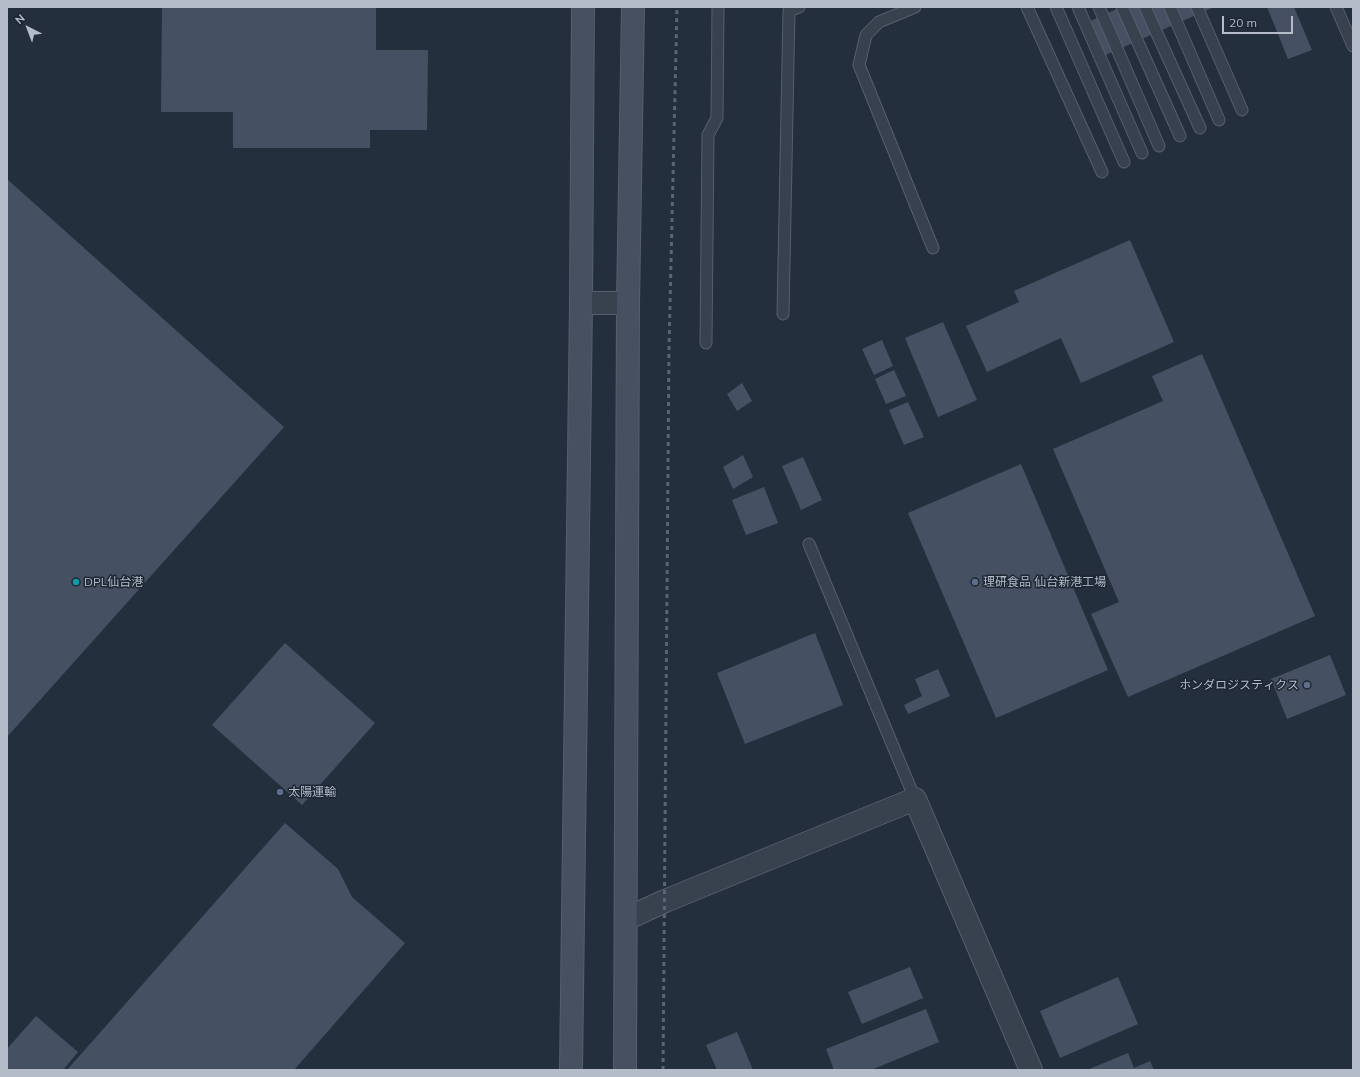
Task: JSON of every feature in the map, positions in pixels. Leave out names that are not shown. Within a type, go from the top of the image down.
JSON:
[{"type":"street","points":[[571,1070],[581,303],[583,7]]},
{"type":"street","points":[[625,1070],[628,303],[633,7]]},
{"type":"street","points":[[581,303],[628,303]]},
{"type":"street","points":[[626,919],[665,901],[915,799],[1031,1070]]},
{"type":"lane","points":[[706,343],[708,134],[717,118],[718,7]]},
{"type":"lane","points":[[783,314],[789,11],[798,7]]},
{"type":"lane","points":[[915,7],[879,22],[866,35],[859,65],[933,248]]},
{"type":"lane","points":[[1027,7],[1102,172]]},
{"type":"lane","points":[[1056,7],[1124,162]]},
{"type":"lane","points":[[1078,7],[1142,153]]},
{"type":"lane","points":[[1099,7],[1159,146]]},
{"type":"lane","points":[[1122,7],[1180,136]]},
{"type":"lane","points":[[1145,7],[1200,128]]},
{"type":"lane","points":[[1170,7],[1219,120]]},
{"type":"lane","points":[[1197,7],[1242,110]]},
{"type":"lane","points":[[1336,7],[1353,46]]},
{"type":"lane","points":[[809,544],[915,799]]},
{"type":"building","points":[[162,7],[376,7],[376,50],[428,50],[427,130],[370,130],[370,148],[233,148],[233,112],[161,112]]},
{"type":"building","points":[[1121,7],[1214,7],[1101,57],[1086,23]]},
{"type":"building","points":[[1267,7],[1294,7],[1312,50],[1288,59]]},
{"type":"building","name":"DPL仙台港","points":[[7,179],[284,427],[7,737]]},
{"type":"building","points":[[1130,240],[1174,342],[1081,383],[1061,338],[987,372],[966,326],[1019,302],[1014,291]]},
{"type":"building","points":[[943,322],[977,400],[938,417],[905,338]]},
{"type":"building","points":[[882,340],[893,366],[874,375],[862,349]]},
{"type":"building","points":[[1202,354],[1315,616],[1128,697],[1091,614],[1119,602],[1053,449],[1163,401],[1152,376]]},
{"type":"building","points":[[894,370],[906,396],[886,404],[875,379]]},
{"type":"building","points":[[742,383],[752,401],[737,411],[727,394]]},
{"type":"building","points":[[908,402],[924,437],[904,445],[889,410]]},
{"type":"building","points":[[743,455],[753,477],[733,489],[723,467]]},
{"type":"building","points":[[803,457],[822,500],[801,510],[782,466]]},
{"type":"building","points":[[1021,464],[1108,670],[996,718],[908,513]]},
{"type":"building","points":[[764,487],[778,523],[746,535],[732,500]]},
{"type":"building","points":[[815,633],[843,705],[745,744],[717,673]]},
{"type":"building","points":[[285,643],[375,723],[302,805],[212,725]]},
{"type":"building","points":[[1330,655],[1346,695],[1287,719],[1271,679]]},
{"type":"building","points":[[938,669],[950,696],[908,714],[904,705],[922,696],[915,679]]},
{"type":"building","points":[[285,823],[338,869],[352,897],[405,943],[294,1070],[67,1070]]},
{"type":"building","points":[[910,967],[923,998],[862,1024],[848,992]]},
{"type":"building","points":[[1118,977],[1138,1024],[1060,1058],[1040,1011]]},
{"type":"building","points":[[926,1009],[939,1042],[871,1070],[834,1070],[826,1049]]},
{"type":"building","points":[[36,1016],[78,1052],[63,1070],[7,1070],[7,1049]]},
{"type":"building","points":[[737,1032],[753,1070],[717,1070],[706,1045]]},
{"type":"building","points":[[1128,1053],[1134,1068],[1150,1061],[1154,1070],[1087,1070]]},
{"type":"railway","points":[[663,1070],[669,348],[677,7]]},
{"type":"place","name":"DPL仙台港","points":[[76,582]]},
{"type":"place","name":"理研食品 仙台新港工場","points":[[975,582]]},
{"type":"place","name":"ホンダロジスティクス","points":[[1307,685]]},
{"type":"place","name":"太陽運輸","points":[[280,792]]}]
